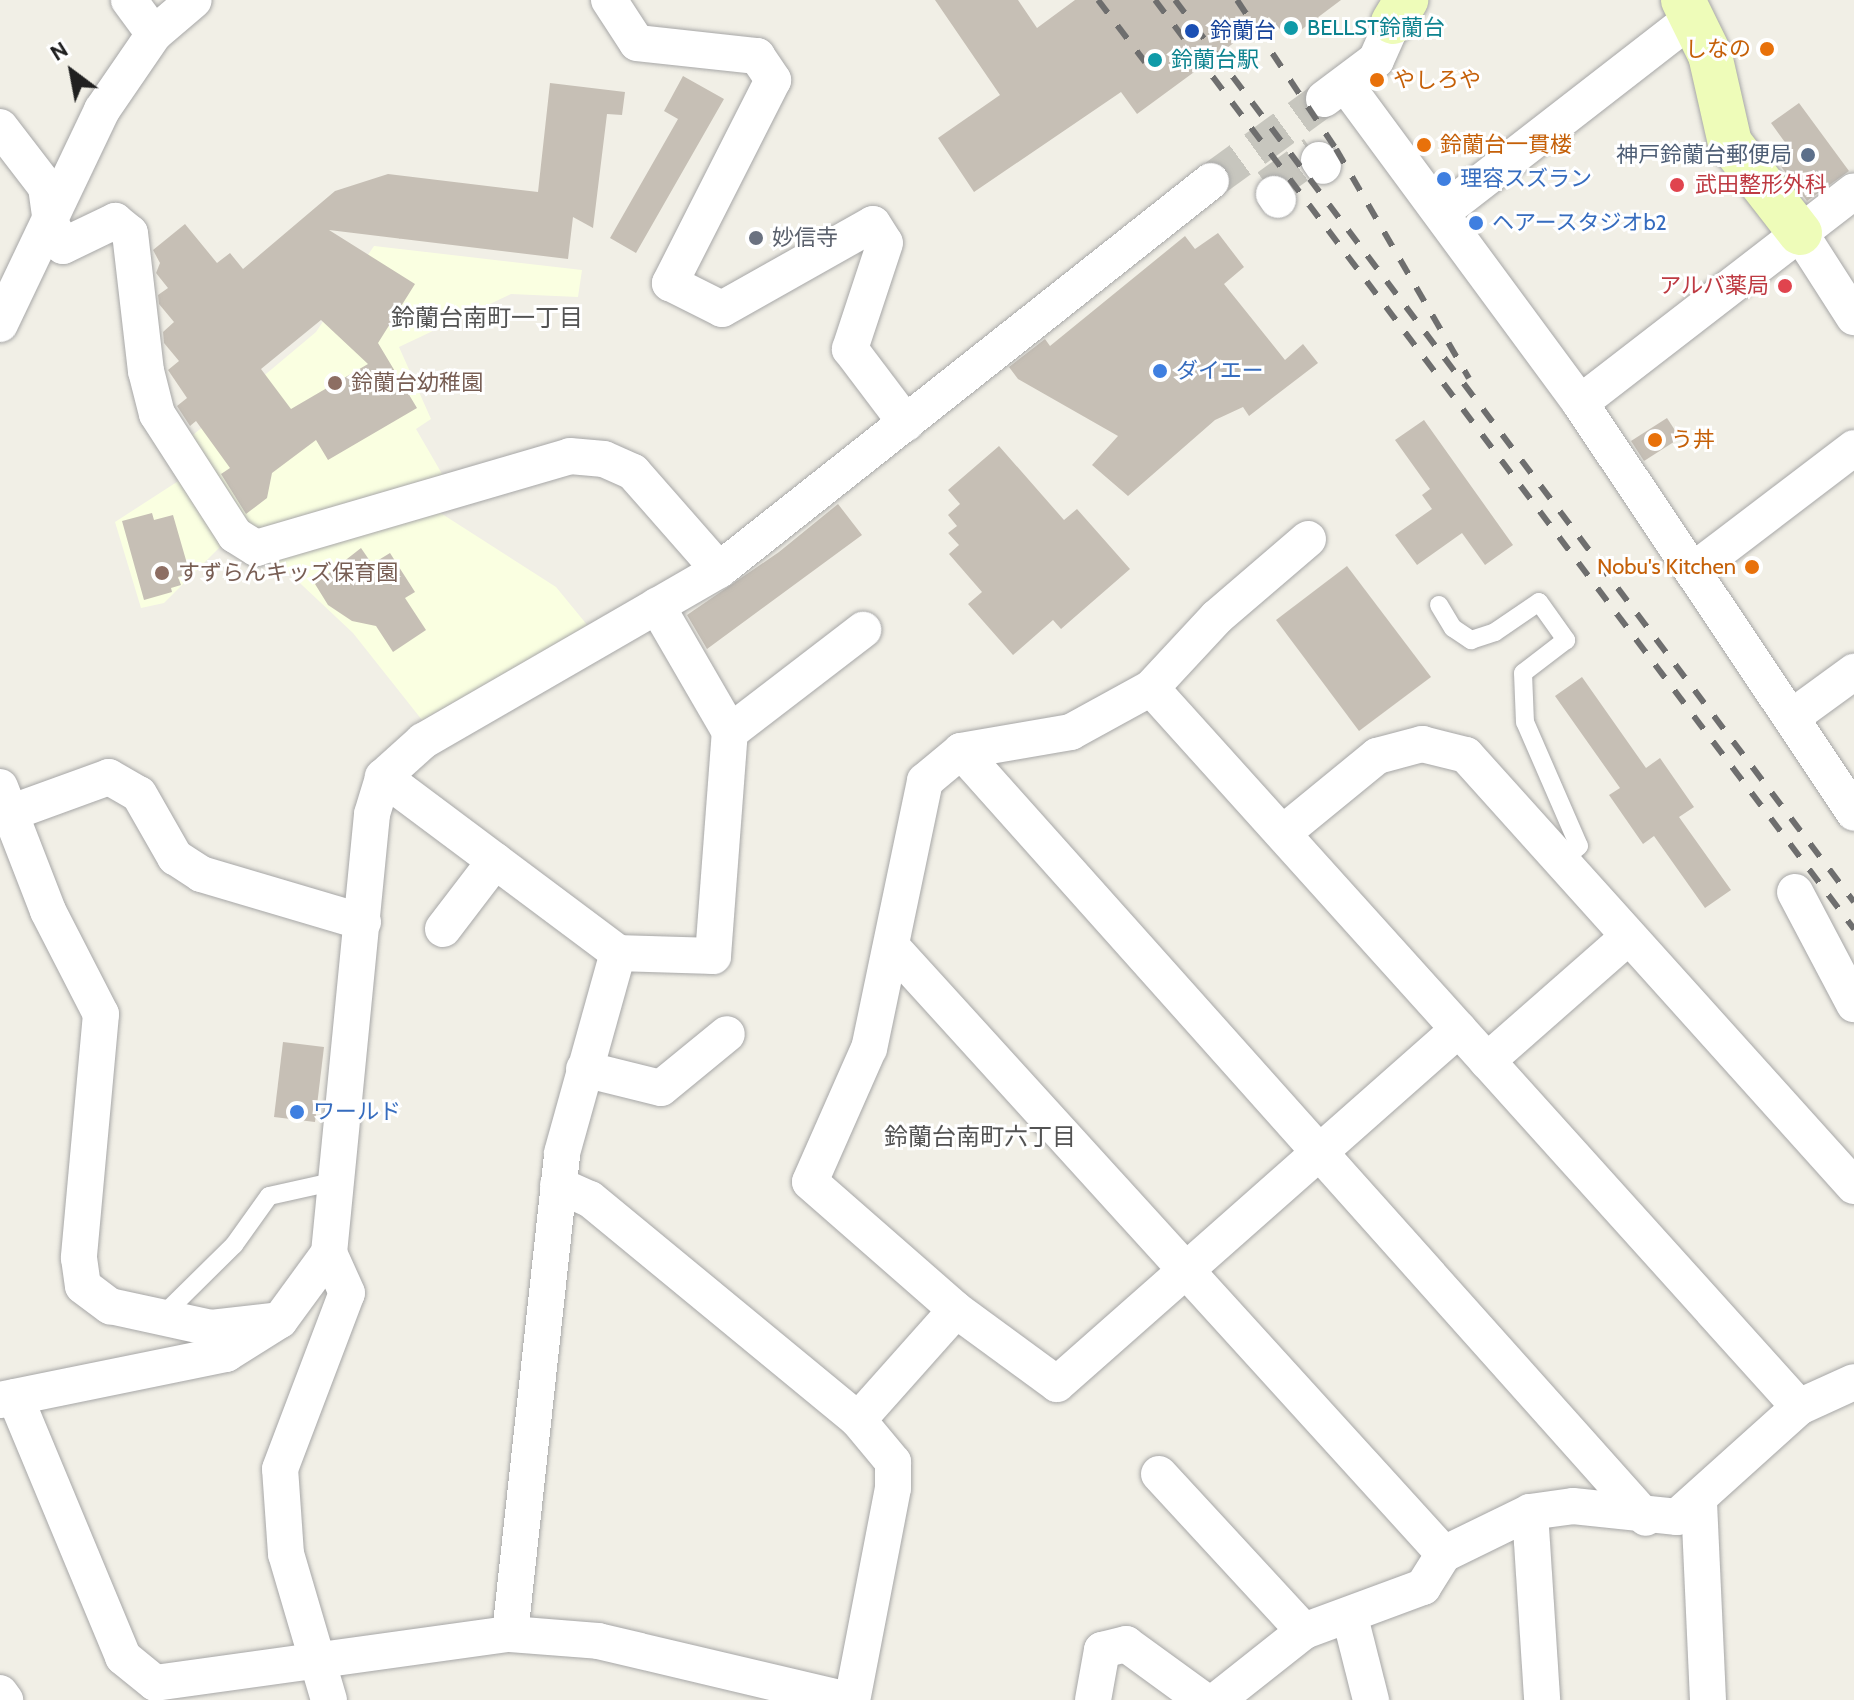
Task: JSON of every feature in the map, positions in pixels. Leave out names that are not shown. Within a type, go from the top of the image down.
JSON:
[{"type":"street","points":[[129,0],[154,34]]},
{"type":"street","points":[[0,324],[51,224],[102,110],[154,34],[194,0]]},
{"type":"street","points":[[609,0],[637,43],[757,56],[773,80],[670,283],[722,309],[873,224],[885,243],[850,349],[906,423]]},
{"type":"street","points":[[1441,213],[1687,9],[1710,55],[1730,143],[1800,233],[1854,317]]},
{"type":"street","points":[[1399,11],[1376,60],[1335,92],[1441,213],[1580,403],[1854,813]]},
{"type":"street","points":[[0,127],[46,187],[51,224],[63,246],[115,221],[130,233],[146,371],[157,414],[235,535],[256,548],[570,456],[604,459],[633,472],[719,570]]},
{"type":"street","points":[[329,1700],[286,1554],[280,1469],[347,1293],[329,1253],[372,814],[383,777],[423,741],[719,570],[1211,181]]},
{"type":"street","points":[[1580,403],[1854,191]]},
{"type":"street","points":[[0,273],[23,241],[51,224]]},
{"type":"street","points":[[1694,570],[1854,448]]},
{"type":"street","points":[[1308,539],[1217,617],[1151,688],[1071,732],[961,751],[925,781],[869,1048],[810,1182],[956,1310],[1057,1384],[1459,1029]]},
{"type":"street","points":[[383,777],[618,953],[713,956],[730,732],[657,606]]},
{"type":"street","points":[[730,732],[863,630]]},
{"type":"street","points":[[1792,717],[1854,672]]},
{"type":"street","points":[[1151,688],[1799,1407]]},
{"type":"street","points":[[1283,833],[1377,756],[1422,744],[1466,755],[1854,1186]]},
{"type":"street","points":[[961,751],[1646,1518]]},
{"type":"street","points":[[280,1320],[211,1328],[110,1306],[83,1286],[79,1258],[101,1014],[48,911],[5,800],[109,777],[139,794],[175,857],[201,874],[363,922]]},
{"type":"street","points":[[443,929],[495,861]]},
{"type":"street","points":[[1795,892],[1854,1004]]},
{"type":"street","points":[[1487,1061],[1628,937]]},
{"type":"street","points":[[892,947],[1444,1554]]},
{"type":"street","points":[[510,1634],[558,1185],[584,1069],[618,953]]},
{"type":"street","points":[[584,1069],[661,1088],[727,1034]]},
{"type":"street","points":[[329,1253],[280,1320],[226,1354],[8,1398],[123,1657],[155,1683],[510,1634],[598,1641],[850,1700],[893,1488],[893,1462],[858,1420],[590,1199],[558,1185]]},
{"type":"street","points":[[858,1420],[956,1310]]},
{"type":"street","points":[[1217,1700],[1304,1631],[1350,1617],[1423,1587],[1444,1554],[1530,1512],[1573,1506],[1646,1518],[1677,1517],[1699,1502],[1799,1407],[1854,1382]]},
{"type":"street","points":[[1159,1474],[1304,1631]]},
{"type":"street","points":[[1699,1502],[1708,1700]]},
{"type":"street","points":[[1530,1512],[1542,1700]]},
{"type":"street","points":[[1350,1617],[1371,1700]]},
{"type":"street","points":[[1093,1700],[1102,1650],[1126,1644],[1203,1700]]},
{"type":"street","points":[[0,1693],[5,1700]]},
{"type":"lane","points":[[1439,605],[1453,628],[1471,640],[1495,632],[1539,602],[1566,640],[1523,673],[1525,722],[1579,846],[1561,861]]},
{"type":"lane","points":[[161,1317],[234,1245],[269,1196],[336,1181]]},
{"type":"shaded area","name":"鈴蘭台幼稚園","points":[[374,246],[582,270],[578,297],[511,294],[399,347],[431,419],[416,429],[445,479],[261,534],[243,526],[187,440],[316,332]]},
{"type":"shaded area","name":"すずらんキッズ保育園","points":[[183,478],[225,542],[164,603],[141,608],[115,522]]},
{"type":"shaded area","points":[[439,512],[556,587],[588,626],[422,720],[353,633],[269,554]]},
{"type":"building","points":[[935,0],[1018,0],[1037,28],[1075,0],[1341,0],[1289,39],[1269,17],[1137,114],[1121,92],[974,192],[938,138],[1000,95]]},
{"type":"building","points":[[683,76],[724,99],[636,253],[610,238],[678,119],[664,111]]},
{"type":"building","points":[[550,83],[625,92],[622,115],[607,114],[593,228],[573,217],[568,259],[329,230],[415,284],[378,343],[417,408],[328,460],[316,440],[272,473],[267,498],[246,514],[221,474],[230,468],[196,421],[190,426],[177,406],[187,398],[168,370],[179,361],[164,343],[163,332],[174,322],[159,304],[158,295],[168,288],[156,273],[160,263],[153,250],[185,224],[217,263],[230,253],[243,269],[335,191],[388,174],[538,192]],"holes":[[[321,320],[368,364],[291,409],[261,369]]]},
{"type":"building","points":[[1799,103],[1849,171],[1807,201],[1773,156],[1787,145],[1771,123]]},
{"type":"building","name":"ダイエー","points":[[1218,233],[1244,267],[1224,284],[1285,360],[1303,344],[1318,363],[1249,416],[1243,407],[1215,420],[1128,496],[1092,465],[1118,436],[1018,379],[1009,367],[1045,339],[1050,346],[1185,236],[1195,249]]},
{"type":"building","name":"う丼","points":[[1667,418],[1680,438],[1644,461],[1631,441]]},
{"type":"building","points":[[1424,420],[1513,545],[1485,565],[1462,533],[1417,565],[1395,535],[1432,509],[1422,495],[1430,489],[1395,440]]},
{"type":"building","points":[[999,446],[1064,520],[1077,509],[1130,569],[1061,629],[1053,620],[1013,655],[968,604],[982,592],[949,554],[959,545],[948,533],[957,526],[948,515],[960,504],[948,490]]},
{"type":"building","points":[[838,504],[862,535],[707,649],[687,615],[779,552]]},
{"type":"building","points":[[152,513],[154,520],[173,515],[190,574],[178,577],[181,585],[171,588],[172,592],[144,600],[122,521]]},
{"type":"building","points":[[361,548],[372,564],[390,553],[415,592],[405,598],[426,630],[393,652],[376,626],[352,621],[328,605],[315,584]]},
{"type":"building","points":[[1347,566],[1431,677],[1359,731],[1276,620]]},
{"type":"building","points":[[1582,677],[1646,768],[1660,758],[1694,807],[1679,817],[1731,890],[1705,908],[1654,836],[1643,844],[1609,795],[1620,788],[1555,696]]},
{"type":"building","points":[[283,1042],[324,1047],[315,1122],[274,1117]]},
{"type":"tunnel","points":[[1211,181],[1324,99]]},
{"type":"tunnel","points":[[1268,187],[1314,154],[1323,166]]},
{"type":"railway","points":[[1098,0],[1145,62]]},
{"type":"railway","points":[[1155,0],[1854,929]]},
{"type":"railway","points":[[1175,0],[1854,902]]},
{"type":"railway","points":[[1237,0],[1336,149],[1469,378]]},
{"type":"place","name":"BELLST鈴蘭台","points":[[1291,28]]},
{"type":"place","name":"鈴蘭台","points":[[1192,31]]},
{"type":"place","name":"しなの","points":[[1767,49]]},
{"type":"place","name":"鈴蘭台駅","points":[[1155,60]]},
{"type":"place","name":"やしろや","points":[[1377,80]]},
{"type":"place","name":"鈴蘭台一貫楼","points":[[1424,145]]},
{"type":"place","name":"神戸鈴蘭台郵便局","points":[[1808,155]]},
{"type":"place","name":"理容スズラン","points":[[1444,179]]},
{"type":"place","name":"武田整形外科","points":[[1677,185]]},
{"type":"place","name":"ヘアースタジオb2","points":[[1476,223]]},
{"type":"place","name":"妙信寺","points":[[756,238]]},
{"type":"place","name":"アルバ薬局","points":[[1785,286]]},
{"type":"place","name":"ダイエー","points":[[1160,371]]},
{"type":"place","name":"鈴蘭台幼稚園","points":[[335,383]]},
{"type":"place","name":"う丼","points":[[1655,440]]},
{"type":"place","name":"Nobu's Kitchen","points":[[1752,567]]},
{"type":"place","name":"すずらんキッズ保育園","points":[[162,573]]},
{"type":"place","name":"ワールド","points":[[297,1112]]},
{"type":"district","name":"鈴蘭台南町一丁目","points":[[487,318]]},
{"type":"district","name":"鈴蘭台南町六丁目","points":[[980,1137]]}]
